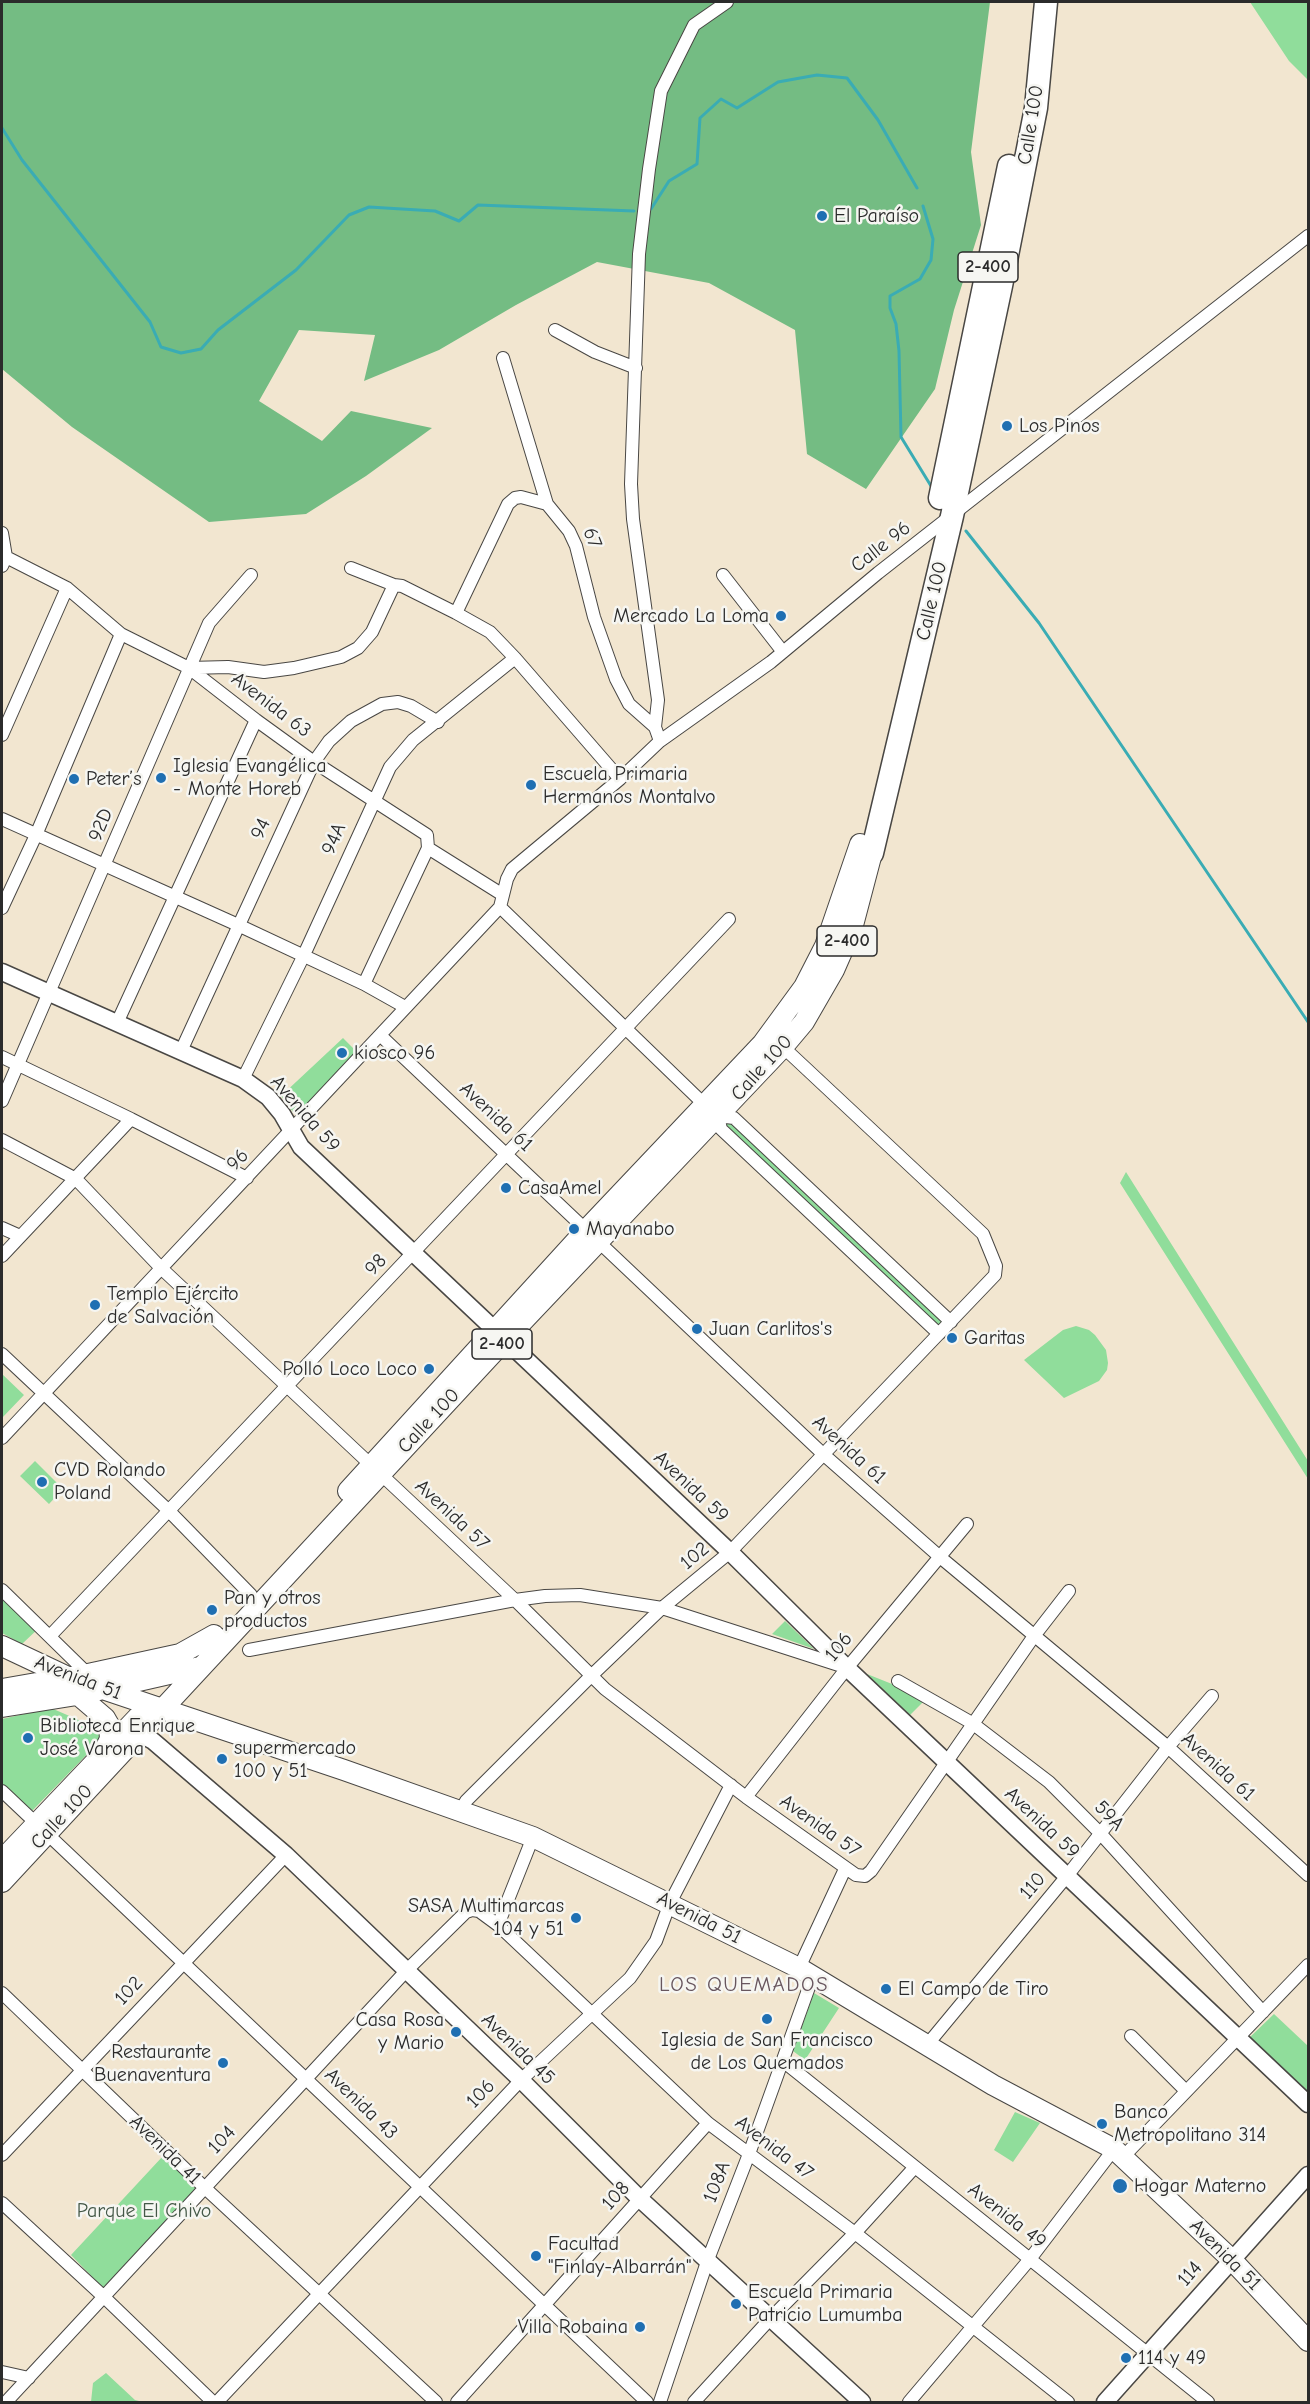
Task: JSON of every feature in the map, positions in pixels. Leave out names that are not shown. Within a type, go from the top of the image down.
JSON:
[{"type":"highway","name":"Calle 100","points":[[866,849],[1021,108],[1031,2]]},
{"type":"highway","name":"Calle 100","points":[[866,849],[952,516],[1036,108],[1046,2]]},
{"type":"main road","name":"Calle 100","points":[[711,1110],[783,1047],[804,1022],[834,970],[852,928],[866,849]]},
{"type":"main road","name":"Calle 100","points":[[2,1860],[42,1829],[156,1707],[200,1667],[375,1470],[711,1110],[804,987],[866,849]]},
{"type":"main road","name":"Calle 100","points":[[156,1707],[178,1673],[251,1594],[375,1470]]},
{"type":"main road","points":[[5,1688],[73,1681],[180,1654],[214,1635]]},
{"type":"main road","name":"Avenida 51","points":[[2,1646],[73,1681],[103,1687],[533,1837],[806,1972],[993,2085],[1119,2152],[1231,2259],[1308,2341]]},
{"type":"main road","points":[[5,1688],[24,1676],[26,1664],[23,1657]]},
{"type":"main road","points":[[103,1687],[200,1667]]},
{"type":"main road","points":[[197,1720],[185,1706],[183,1696],[200,1667]]},
{"type":"main road","points":[[39,1701],[73,1681]]},
{"type":"main road","points":[[73,1681],[102,1716],[110,1739],[104,1753]]},
{"type":"main road","points":[[2,1707],[39,1701],[67,1705],[102,1716]]},
{"type":"main road","name":"Calle 100","points":[[2,1882],[104,1753],[134,1731]]},
{"type":"street","points":[[660,741],[655,727],[658,700],[632,507],[631,484],[639,255],[661,91],[693,26],[727,2]]},
{"type":"street","name":"Calle 96","points":[[501,901],[512,869],[620,779],[660,741],[783,652],[878,573],[1308,236]]},
{"type":"street","points":[[555,330],[595,352],[636,368]]},
{"type":"street","name":"67","points":[[503,357],[547,504],[569,531],[576,546],[594,617],[616,679],[629,704],[655,727]]},
{"type":"street","points":[[456,613],[508,504],[515,498],[521,497],[547,504]]},
{"type":"street","points":[[2,533],[4,561]]},
{"type":"street","name":"Avenida 63","points":[[4,561],[67,588],[121,634],[189,668],[314,762],[427,835],[428,848],[501,901],[627,1030],[711,1110],[721,1129],[939,1334]]},
{"type":"street","points":[[351,568],[402,586],[490,632],[620,779]]},
{"type":"street","name":"92D","points":[[2,1101],[208,623],[251,575]]},
{"type":"street","points":[[723,575],[783,652]]},
{"type":"street","points":[[189,668],[228,667],[264,672],[294,668],[341,657],[357,648],[372,632],[394,585]]},
{"type":"street","points":[[2,735],[67,588]]},
{"type":"street","points":[[2,908],[36,835],[121,634]]},
{"type":"street","name":"94A","points":[[243,1079],[303,957],[390,767],[413,740],[515,658]]},
{"type":"street","name":"94","points":[[181,1051],[314,762],[341,728],[382,704],[398,702],[411,706],[438,722]]},
{"type":"street","points":[[117,1023],[256,720]]},
{"type":"street","points":[[2,819],[238,925],[364,984],[405,1007]]},
{"type":"street","points":[[364,984],[428,848]]},
{"type":"street","name":"96","points":[[2,1438],[381,1036],[501,901]]},
{"type":"street","name":"98","points":[[50,1636],[729,920]]},
{"type":"street","name":"Avenida 59","points":[[2,972],[243,1079],[268,1097],[282,1113],[301,1147],[730,1552],[847,1668],[1308,2104]]},
{"type":"street","name":"Avenida 61","points":[[381,1036],[824,1454],[940,1557],[1168,1747],[1308,1875]]},
{"type":"street","name":"102","points":[[460,1811],[466,1801],[591,1676],[662,1608],[730,1552],[995,1275],[996,1271],[983,1234],[783,1047]]},
{"type":"street","points":[[2,1057],[247,1178]]},
{"type":"street","name":"Avenida 63","points":[[711,1110],[734,1118],[951,1322]]},
{"type":"street","points":[[2,1256],[131,1119]]},
{"type":"street","name":"Avenida 57","points":[[2,1140],[76,1179],[161,1268],[515,1600],[605,1689],[746,1797],[845,1869],[856,1875],[865,1876],[871,1871],[946,1762]]},
{"type":"street","points":[[2,1228],[20,1236]]},
{"type":"street","points":[[2,1354],[168,1511],[251,1594]]},
{"type":"street","name":"106","points":[[746,1797],[847,1668],[967,1524]]},
{"type":"street","points":[[2,1590],[50,1636],[73,1681]]},
{"type":"street","points":[[946,1762],[1034,1636],[1069,1591]]},
{"type":"street","points":[[249,1650],[515,1600],[580,1595],[662,1608],[847,1668]]},
{"type":"street","name":"59A","points":[[898,1681],[972,1723],[1049,1782],[1099,1832],[1263,2012]]},
{"type":"street","name":"110","points":[[927,2045],[1067,1876],[1099,1832],[1168,1747],[1212,1696]]},
{"type":"street","name":"Avenida 45","points":[[102,1716],[153,1741],[286,1855],[521,2080],[640,2199],[862,2403]]},
{"type":"street","name":"106","points":[[215,2403],[521,2080],[630,1978],[656,1941],[670,1903],[731,1785]]},
{"type":"street","name":"Avenida 43","points":[[2,1791],[648,2403]]},
{"type":"street","points":[[498,1925],[533,1837]]},
{"type":"street","name":"102","points":[[2,2155],[183,1961],[286,1855]]},
{"type":"street","name":"108A","points":[[660,2403],[707,2262],[783,2061],[806,1972],[845,1869]]},
{"type":"street","name":"Avenida 47","points":[[472,1910],[479,1911],[498,1925],[708,2123],[855,2234],[1068,2403]]},
{"type":"street","name":"104","points":[[6,2403],[407,1970],[466,1912],[472,1910]]},
{"type":"street","points":[[909,2403],[1119,2152],[1186,2091],[1308,1965]]},
{"type":"street","name":"Avenida 41","points":[[2,1993],[205,2188],[436,2403]]},
{"type":"street","points":[[1131,2036],[1186,2091]]},
{"type":"street","name":"Avenida 49","points":[[783,2061],[1208,2403]]},
{"type":"street","name":"108","points":[[457,2403],[708,2123]]},
{"type":"street","points":[[694,2403],[770,2319],[855,2234],[914,2168]]},
{"type":"street","name":"114","points":[[1106,2403],[1231,2259],[1308,2175]]},
{"type":"street","points":[[2,2203],[215,2403]]},
{"type":"street","points":[[2,2372],[29,2378]]},
{"type":"green space","points":[[2,2],[990,2],[971,152],[981,225],[954,310],[935,389],[866,489],[807,454],[795,330],[709,283],[597,262],[516,305],[439,350],[364,381],[375,335],[299,330],[259,401],[322,441],[351,411],[432,428],[366,476],[306,514],[209,522],[72,427],[2,369]]},
{"type":"green space","points":[[1250,2],[1308,2],[1308,80],[1289,61]]},
{"type":"green space","points":[[343,1038],[357,1052],[302,1110],[293,1112],[281,1096]]},
{"type":"green space","points":[[722,1120],[732,1121],[946,1322],[939,1329],[724,1127]]},
{"type":"green space","points":[[1126,1172],[1308,1461],[1308,1479],[1120,1183]]},
{"type":"green space","points":[[1076,1326],[1089,1330],[1106,1350],[1107,1370],[1099,1381],[1064,1398],[1024,1360],[1063,1330]]},
{"type":"green space","points":[[2,1374],[24,1395],[2,1418]]},
{"type":"green space","name":"CVD Rolando Poland","points":[[35,1461],[63,1489],[49,1504],[20,1476]]},
{"type":"green space","points":[[2,1590],[40,1627],[22,1644],[2,1633]]},
{"type":"green space","points":[[785,1621],[814,1649],[772,1634]]},
{"type":"green space","points":[[867,1674],[897,1686],[925,1700],[910,1715]]},
{"type":"green space","points":[[51,1708],[81,1721],[102,1736],[101,1740],[30,1813],[2,1785],[2,1719]]},
{"type":"green space","points":[[814,1993],[839,2008],[805,2060],[793,2051]]},
{"type":"green space","points":[[1274,2014],[1308,2046],[1308,2093],[1249,2038]]},
{"type":"green space","points":[[1015,2112],[1040,2123],[1013,2162],[994,2150]]},
{"type":"green space","name":"Parque El Chivo","points":[[163,2156],[198,2188],[104,2289],[71,2255]]},
{"type":"green space","points":[[106,2373],[135,2400],[143,2402],[91,2402],[93,2383]]},
{"type":"waterway","points":[[651,209],[669,181],[697,164],[700,118],[721,99],[737,108],[778,82],[817,75],[847,78],[878,120],[917,188]]},
{"type":"waterway","points":[[2,128],[22,160],[150,322],[161,347],[181,353],[201,349],[218,330],[296,270],[349,215],[369,207],[435,211],[459,221],[478,205],[634,211]]},
{"type":"waterway","points":[[923,206],[933,239],[931,260],[920,279],[890,296],[890,308],[896,324],[899,351],[901,437],[931,486]]},
{"type":"waterway","points":[[966,531],[1039,623],[1308,1022]]},
{"type":"place","name":"El Paraíso","points":[[822,216]]},
{"type":"place","name":"Los Pinos","points":[[1007,426]]},
{"type":"place","name":"Mercado La Loma","points":[[781,616]]},
{"type":"place","name":"Iglesia Evangélica - Monte Horeb","points":[[161,778]]},
{"type":"place","name":"Peter’s","points":[[74,779]]},
{"type":"place","name":"Escuela Primaria Hermanos Montalvo","points":[[531,785]]},
{"type":"place","name":"kiosco 96","points":[[342,1053]]},
{"type":"place","name":"CasaAmel","points":[[506,1188]]},
{"type":"place","name":"Mayanabo","points":[[574,1229]]},
{"type":"place","name":"Templo Ejército de Salvación","points":[[95,1305]]},
{"type":"place","name":"Juan Carlitos's","points":[[697,1329]]},
{"type":"place","name":"Garitas","points":[[952,1338]]},
{"type":"place","name":"Pollo Loco Loco","points":[[429,1369]]},
{"type":"place","name":"CVD Rolando Poland","points":[[42,1482]]},
{"type":"place","name":"Pan y otros productos","points":[[212,1610]]},
{"type":"place","name":"Biblioteca Enrique José Varona","points":[[28,1738]]},
{"type":"place","name":"supermercado 100 y 51","points":[[222,1759]]},
{"type":"place","name":"SASA Multimarcas 104 y 51","points":[[576,1918]]},
{"type":"place","name":"El Campo de Tiro","points":[[886,1989]]},
{"type":"place","name":"Iglesia de San Francisco de Los Quemados","points":[[767,2019]]},
{"type":"place","name":"Casa Rosa y Mario","points":[[456,2032]]},
{"type":"place","name":"Restaurante Buenaventura","points":[[223,2063]]},
{"type":"place","name":"Banco Metropolitano 314","points":[[1102,2124]]},
{"type":"place","name":"Hogar Materno","points":[[1120,2186]]},
{"type":"place","name":"Facultad \"Finlay-Albarrán\"","points":[[536,2256]]},
{"type":"place","name":"Escuela Primaria Patricio Lumumba","points":[[736,2304]]},
{"type":"place","name":"Villa Robaina","points":[[640,2327]]},
{"type":"place","name":"114 y 49","points":[[1126,2358]]},
{"type":"district","name":"LOS QUEMADOS","points":[[744,1985]]}]
